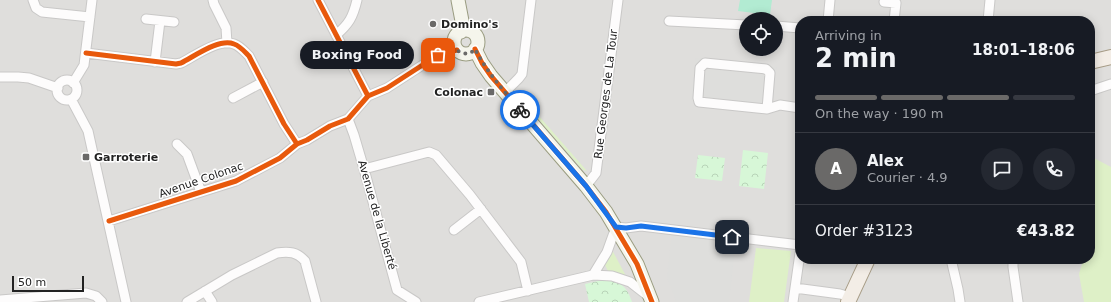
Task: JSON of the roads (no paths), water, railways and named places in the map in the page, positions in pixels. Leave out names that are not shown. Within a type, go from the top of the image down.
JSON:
[{"type":"main road","points":[[458,0],[462,21],[461,32]]},
{"type":"main road","points":[[468,31],[476,36],[477,43],[475,49],[463,54],[457,50],[454,40],[461,32],[468,31]]},
{"type":"main road","points":[[475,49],[485,67],[504,92],[586,186],[616,227],[637,264],[651,300]]},
{"type":"main road","points":[[1095,61],[1111,57]]},
{"type":"main road","points":[[850,299],[866,264]]},
{"type":"street","points":[[33,0],[36,8],[42,12],[90,16]]},
{"type":"street","points":[[73,83],[84,65],[92,0]]},
{"type":"street","points":[[213,0],[226,28],[227,43]]},
{"type":"street","points":[[318,0],[368,96]]},
{"type":"street","points":[[336,35],[351,20],[357,0]]},
{"type":"street","points":[[504,92],[522,74],[531,0]]},
{"type":"street","name":"Rue Georges de La Tour","points":[[586,186],[596,173],[618,0]]},
{"type":"street","points":[[828,16],[830,0]]},
{"type":"street","points":[[988,16],[990,0]]},
{"type":"street","points":[[884,2],[896,3],[895,16]]},
{"type":"street","points":[[146,19],[174,22]]},
{"type":"street","points":[[154,62],[160,21]]},
{"type":"street","points":[[669,21],[739,25]]},
{"type":"street","points":[[783,27],[795,28]]},
{"type":"street","points":[[86,53],[154,62],[182,63],[215,46],[227,43],[241,47],[249,56],[284,124],[297,144]]},
{"type":"street","name":"Avenue Colonac","points":[[109,221],[236,181],[280,158],[297,144],[308,140],[330,126],[348,119],[368,96],[387,88],[438,55],[457,50]]},
{"type":"street","points":[[767,109],[770,73],[766,69],[705,63],[700,68],[699,102],[767,109],[780,105],[795,107]]},
{"type":"street","points":[[0,78],[29,78],[58,88]]},
{"type":"street","points":[[64,81],[73,83],[77,91],[74,97],[65,100],[62,99],[58,94],[58,88],[64,81]]},
{"type":"street","points":[[233,98],[262,82]]},
{"type":"street","points":[[1095,89],[1111,84]]},
{"type":"street","points":[[71,99],[88,131],[126,302]]},
{"type":"street","name":"Avenue de la Liberté","points":[[348,119],[364,169],[397,290],[416,302]]},
{"type":"street","points":[[177,144],[187,154],[201,192]]},
{"type":"street","points":[[364,169],[429,152],[436,155],[481,209],[521,262],[528,290]]},
{"type":"street","points":[[454,230],[481,209]]},
{"type":"street","points":[[593,275],[607,252],[616,227],[626,228],[641,226],[795,244]]},
{"type":"street","points":[[187,302],[255,263],[278,253],[286,252],[293,252],[301,256],[305,262],[316,302]]},
{"type":"street","points":[[793,302],[798,264]]},
{"type":"street","points":[[952,264],[960,302]]},
{"type":"street","points":[[1013,264],[1018,302]]},
{"type":"street","points":[[479,302],[593,275],[612,276],[630,282],[651,300]]},
{"type":"street","points":[[795,288],[840,294],[850,299]]},
{"type":"street","points":[[206,291],[212,302]]},
{"type":"street","points":[[0,300],[86,293],[96,296],[102,302]]},
{"type":"place","name":"Domino's","points":[[433,24]]},
{"type":"place","name":"Boxing Food","points":[[438,55]]},
{"type":"place","name":"Colonac","points":[[491,92]]},
{"type":"place","name":"Garroterie","points":[[86,157]]}]
